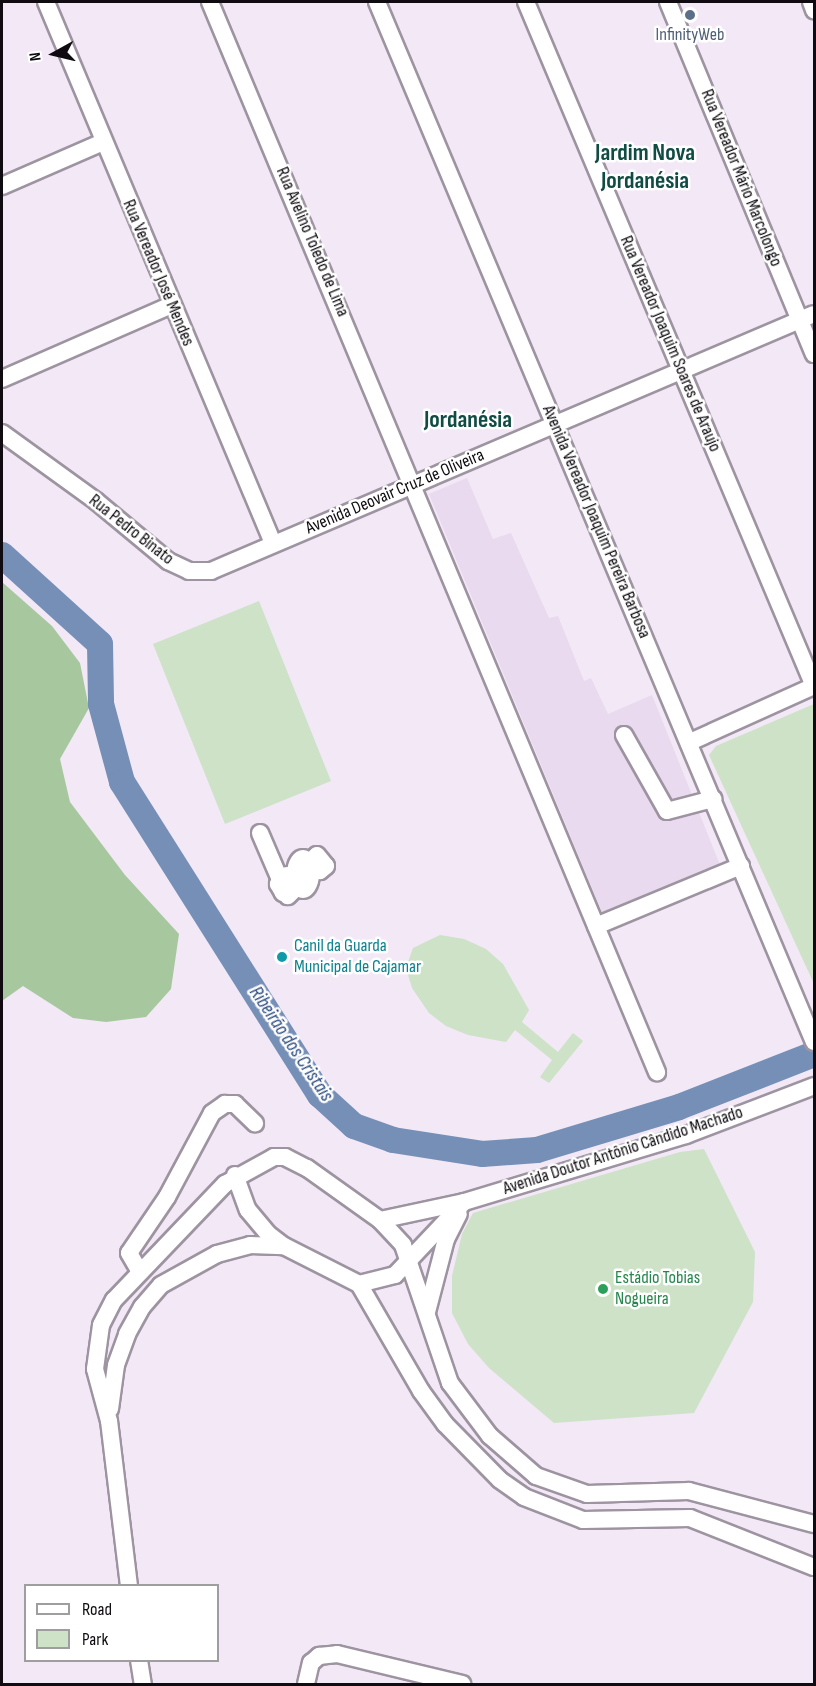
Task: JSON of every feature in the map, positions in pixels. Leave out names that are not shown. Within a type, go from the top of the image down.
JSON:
[{"type":"street","name":"Rua Vereador José Mendes","points":[[46,2],[171,305],[273,543]]},
{"type":"street","name":"Rua Avelino Toledo de Lima","points":[[210,2],[657,1072]]},
{"type":"street","name":"Avenida Vereador Joaquim Pereira Barbosa","points":[[377,2],[741,866],[808,1009],[814,1041]]},
{"type":"street","name":"Rua Vereador Joaquim Soares de Araujo","points":[[526,2],[814,686]]},
{"type":"street","name":"Rua Vereador Mário Marcolongo","points":[[668,2],[807,317],[814,354]]},
{"type":"street","points":[[811,2],[814,10]]},
{"type":"street","points":[[2,186],[103,142]]},
{"type":"street","points":[[2,379],[171,305]]},
{"type":"street","name":"Avenida Deovair Cruz de Oliveira","points":[[273,543],[807,317]]},
{"type":"street","name":"Rua Pedro Binato","points":[[2,433],[96,501],[168,561],[189,571],[212,571],[273,543]]},
{"type":"street","points":[[690,742],[814,686]]},
{"type":"street","points":[[624,735],[667,811],[714,799]]},
{"type":"street","points":[[260,832],[291,876],[316,848],[333,866]]},
{"type":"street","points":[[596,926],[741,866]]},
{"type":"street","name":"Avenida Doutor Antônio Cândido Machado","points":[[380,1220],[463,1204],[686,1135],[814,1086]]},
{"type":"street","points":[[140,1272],[129,1254],[167,1197],[201,1128],[212,1113],[225,1104],[235,1104],[255,1123]]},
{"type":"street","points":[[129,1584],[109,1421],[95,1368],[96,1344],[114,1300],[235,1175],[261,1161],[285,1157],[380,1220],[409,1257],[426,1316],[450,1383],[469,1412],[513,1459],[536,1476],[587,1494],[689,1491],[814,1524]]},
{"type":"street","points":[[235,1175],[255,1221],[284,1246],[359,1284],[420,1391],[445,1424],[500,1480],[524,1497],[583,1520],[690,1518],[814,1567]]},
{"type":"street","points":[[426,1316],[446,1239],[463,1204]]},
{"type":"street","name":"Avenida Doutor Antônio Cândido Machado","points":[[359,1284],[386,1280],[463,1204]]},
{"type":"street","points":[[109,1421],[116,1365],[127,1334],[142,1307],[162,1285],[179,1272],[217,1254],[250,1245],[284,1246]]},
{"type":"street","points":[[306,1684],[311,1663],[319,1656],[337,1654],[462,1684]]},
{"type":"street","points":[[139,1662],[143,1684]]},
{"type":"shaded area","points":[[467,478],[493,539],[511,533],[549,618],[558,616],[584,681],[591,678],[608,714],[652,695],[720,865],[604,917],[429,494]]},
{"type":"green space","points":[[2,582],[52,626],[80,663],[89,708],[60,759],[70,802],[125,875],[179,934],[171,989],[146,1017],[106,1022],[73,1018],[23,986],[2,1001]]},
{"type":"green space","points":[[259,601],[331,781],[225,824],[153,644]]},
{"type":"green space","points":[[814,704],[814,984],[709,755],[716,746]]},
{"type":"green space","points":[[440,935],[464,939],[486,949],[503,964],[529,1010],[522,1022],[558,1052],[573,1033],[583,1041],[549,1083],[540,1077],[552,1060],[515,1030],[506,1042],[468,1035],[446,1026],[429,1013],[412,988],[406,968],[413,948]]},
{"type":"green space","name":"Estádio Tobias Nogueira","points":[[704,1149],[755,1252],[753,1302],[694,1413],[554,1423],[489,1368],[468,1344],[452,1313],[452,1276],[462,1234],[473,1213],[680,1152]]},
{"type":"waterway","name":"Ribeirão dos Cristais","points":[[2,555],[100,644],[101,704],[122,782],[320,1095],[354,1126],[393,1140],[482,1154],[537,1150],[679,1107],[814,1054]]},
{"type":"place","name":"InfinityWeb","points":[[690,15]]},
{"type":"place","name":"Canil da Guarda Municipal de Cajamar","points":[[282,957]]},
{"type":"place","name":"Estádio Tobias Nogueira","points":[[603,1289]]},
{"type":"district","name":"Jardim Nova Jordanésia","points":[[645,167]]},
{"type":"district","name":"Jordanésia","points":[[468,420]]}]
